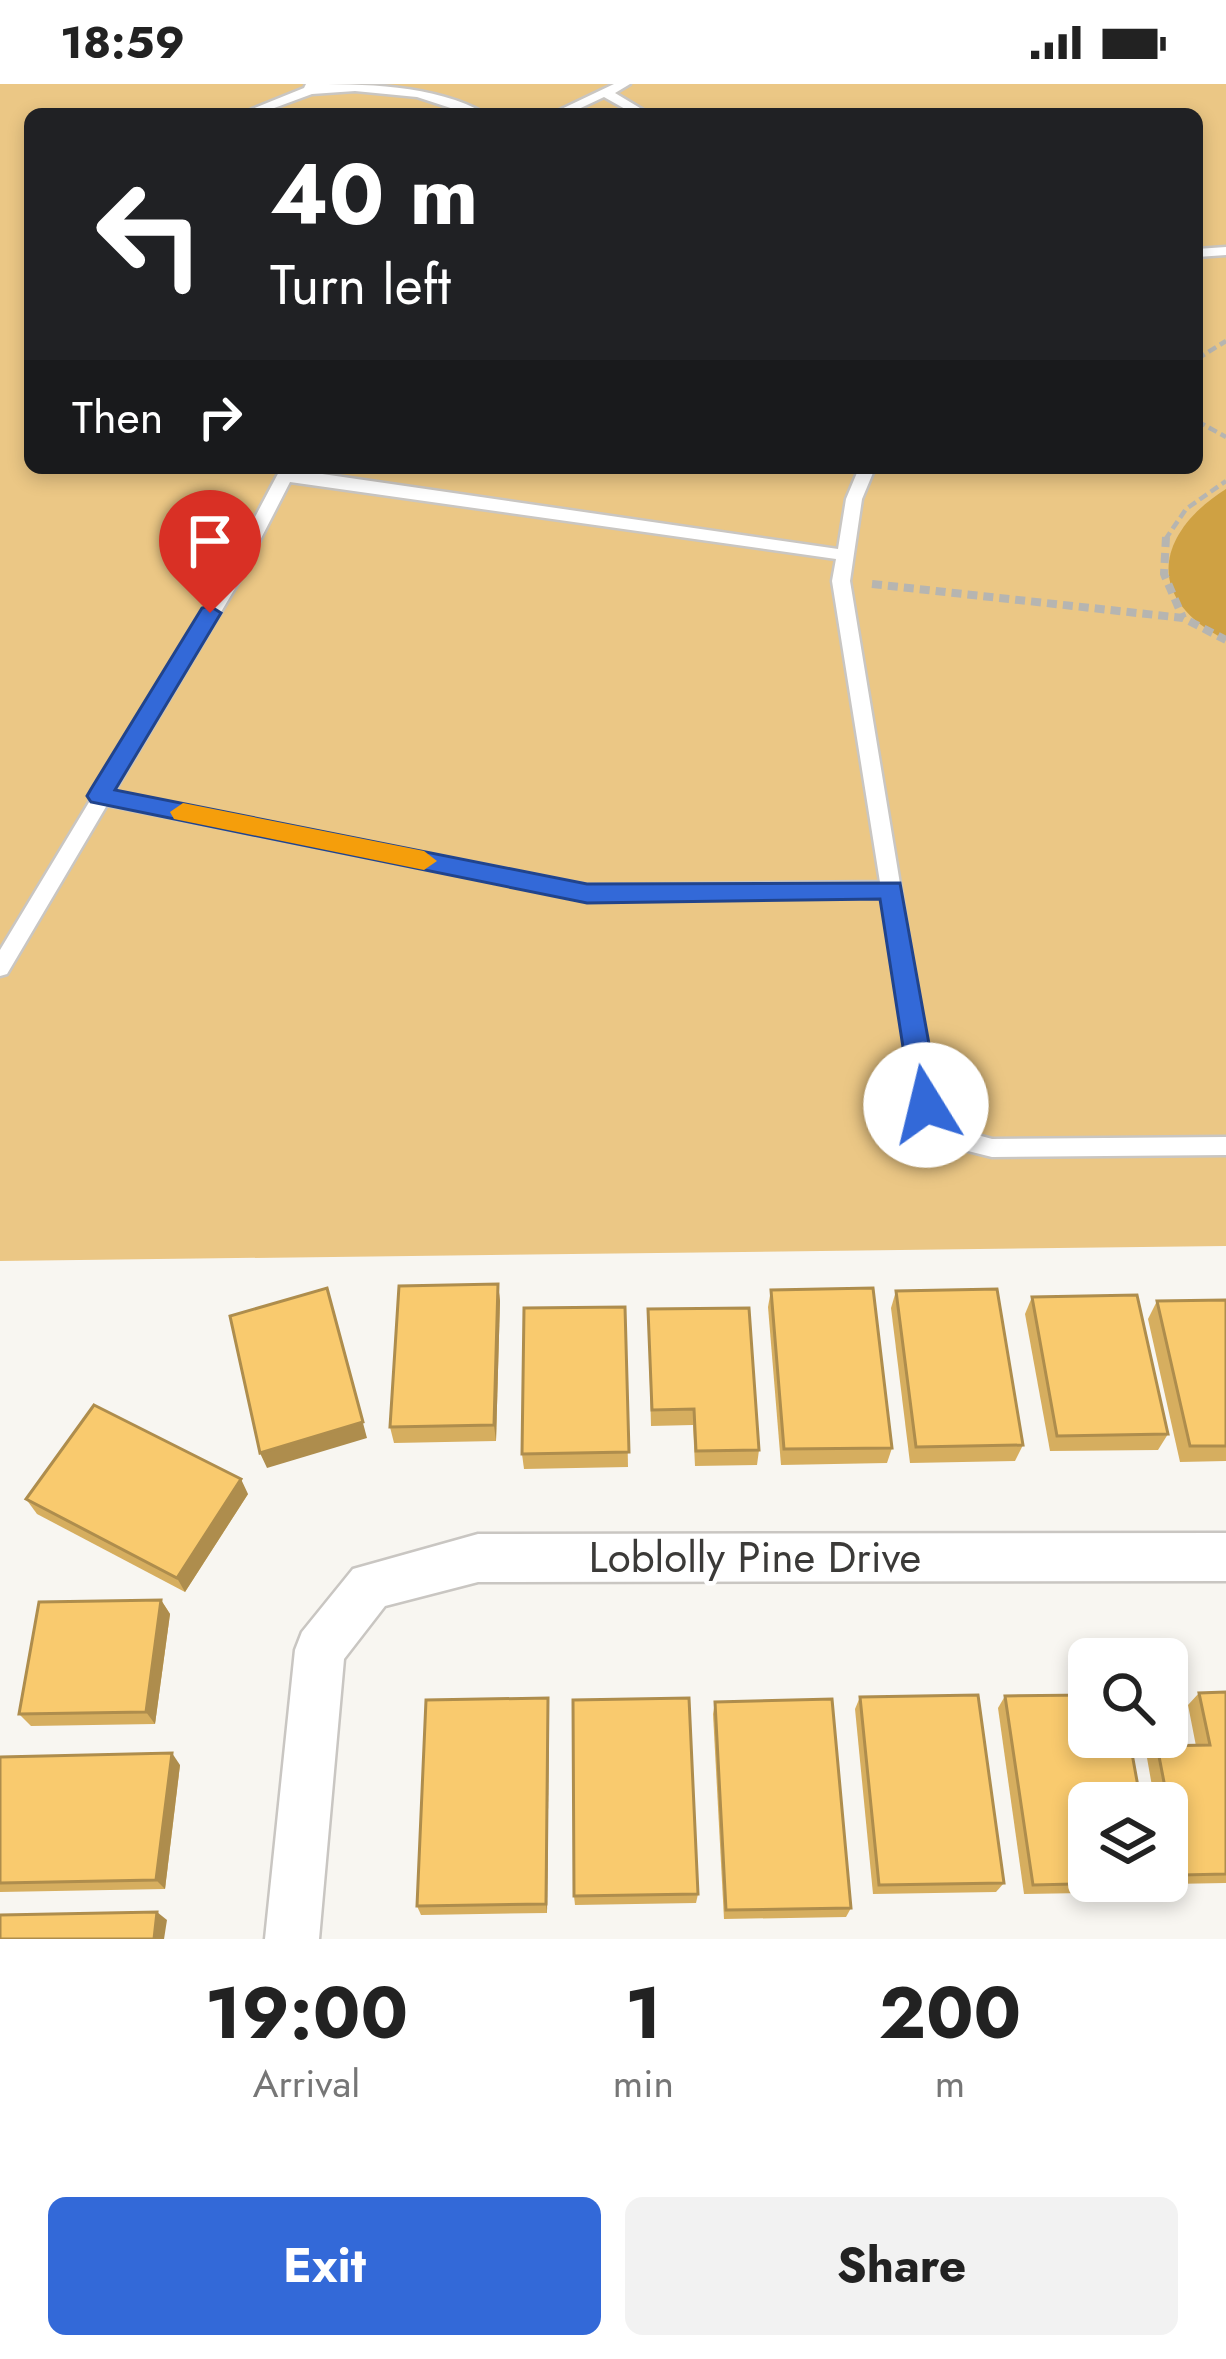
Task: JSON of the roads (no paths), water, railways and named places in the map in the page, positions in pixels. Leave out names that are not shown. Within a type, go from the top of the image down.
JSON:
[{"type":"street","name":"Loblolly Pine Drive","points":[[292,1939],[320,1649],[370,1586],[478,1558],[1226,1557]]},
{"type":"lane","points":[[570,108],[624,84]]},
{"type":"lane","points":[[260,108],[311,87],[384,85],[420,87],[467,108]]},
{"type":"lane","points":[[604,92],[633,108]]},
{"type":"lane","points":[[0,968],[228,585],[286,474]]},
{"type":"lane","points":[[300,474],[843,555]]},
{"type":"lane","points":[[864,474],[854,499],[841,581],[926,1105],[956,1139],[992,1148],[1226,1146]]},
{"type":"lane","points":[[99,796],[587,893],[891,890]]}]
